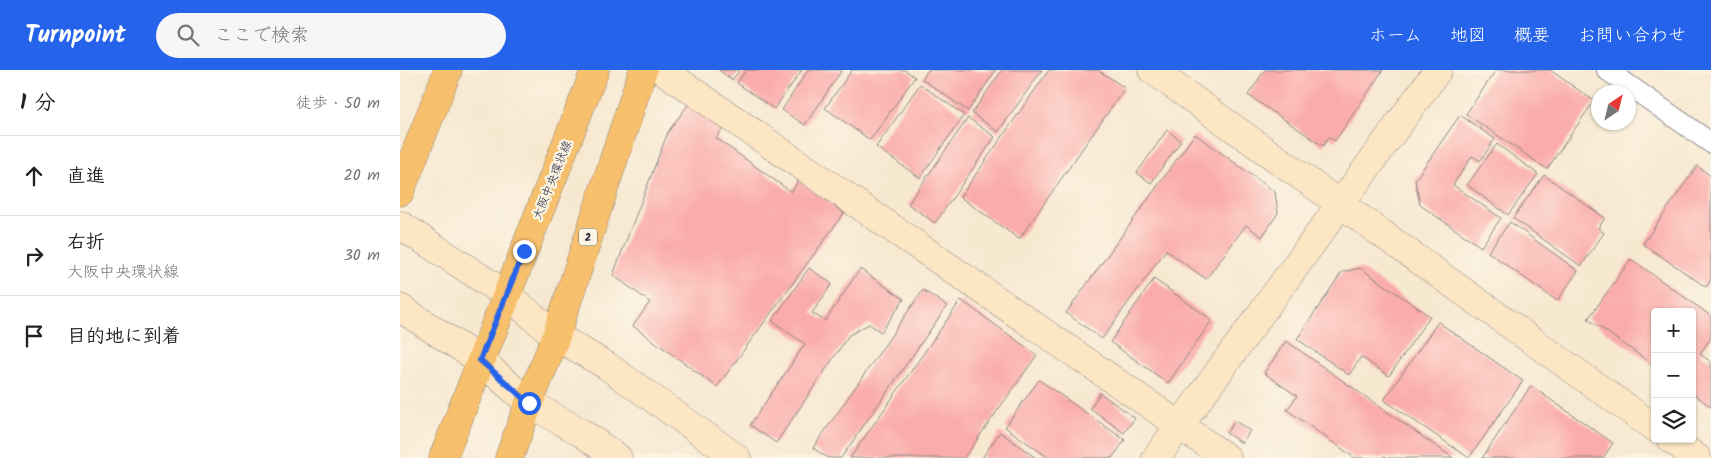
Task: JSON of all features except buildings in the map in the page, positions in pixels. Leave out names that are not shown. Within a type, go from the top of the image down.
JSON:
[{"type":"main road","points":[[400,192],[448,70]]},
{"type":"main road","points":[[421,138],[462,70]]},
{"type":"main road","name":"大阪中央環状線","points":[[443,458],[595,70]]},
{"type":"main road","name":"2","points":[[509,458],[556,336],[643,70]]},
{"type":"street","points":[[662,70],[1227,458]]},
{"type":"street","points":[[1152,70],[1340,206],[1651,425]]},
{"type":"street","points":[[1156,458],[1438,70]]},
{"type":"street","points":[[1607,70],[1711,143]]},
{"type":"street","points":[[400,226],[507,294],[556,336],[607,366],[737,458]]},
{"type":"street","points":[[400,308],[480,360],[529,403],[582,433],[618,458]]},
{"type":"street","points":[[1676,443],[1697,458]]},
{"type":"route","points":[[524,251],[480,360],[529,403]]}]
